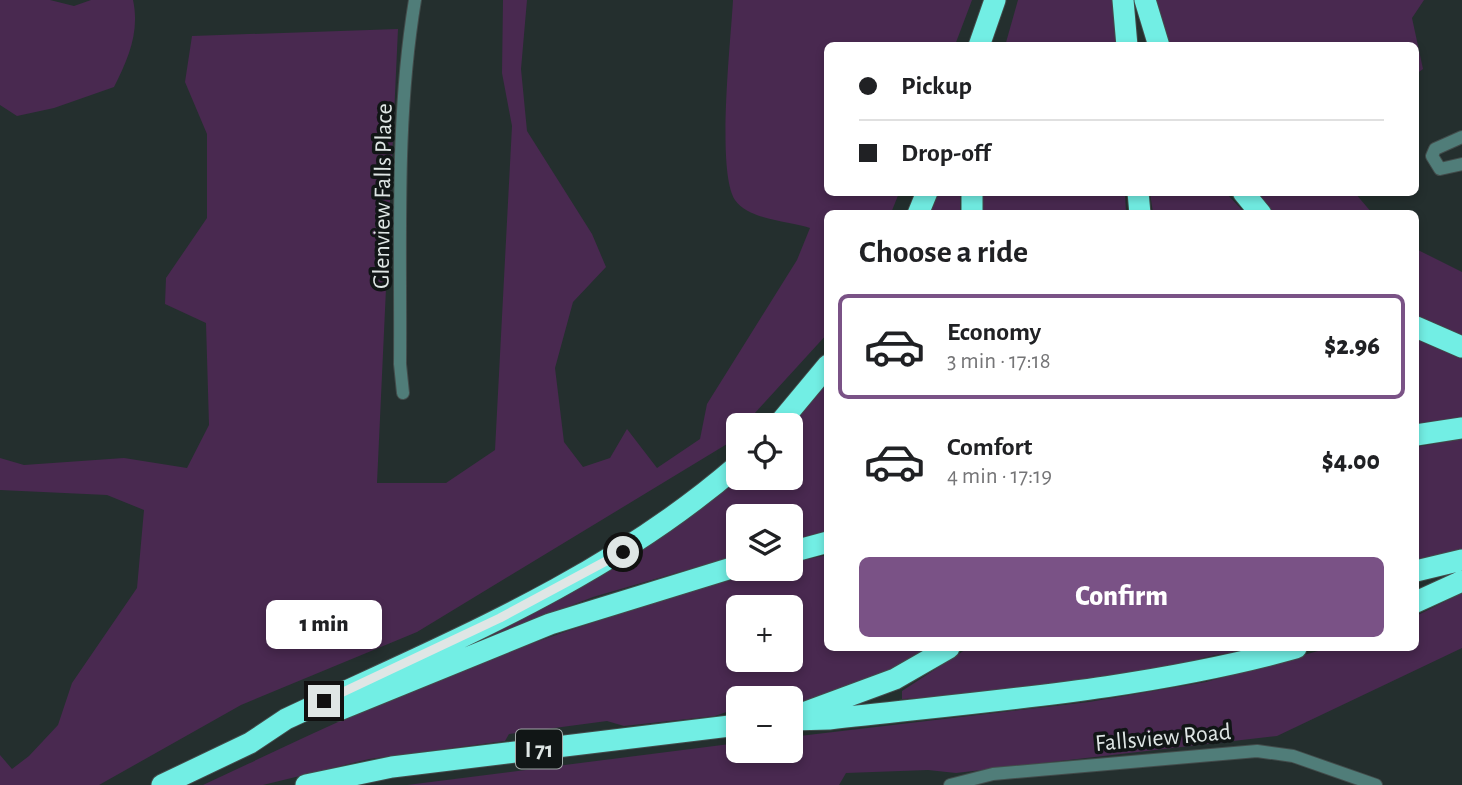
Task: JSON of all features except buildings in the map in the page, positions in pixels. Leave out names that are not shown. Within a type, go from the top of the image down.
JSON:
[{"type":"highway","points":[[980,42],[995,0]]},
{"type":"highway","points":[[996,42],[1007,0]]},
{"type":"highway","points":[[1123,0],[1127,42]]},
{"type":"highway","points":[[1145,0],[1158,42]]},
{"type":"highway","points":[[1246,196],[1258,210]]},
{"type":"highway","points":[[1419,328],[1462,347]]},
{"type":"highway","points":[[788,413],[824,370]]},
{"type":"highway","points":[[1419,435],[1462,428]]},
{"type":"highway","points":[[162,785],[250,744],[286,719],[581,577],[663,526],[726,475]]},
{"type":"highway","points":[[803,549],[824,543]]},
{"type":"highway","points":[[1419,570],[1462,560]]},
{"type":"highway","points":[[250,744],[280,737],[396,685],[550,624],[726,570]]},
{"type":"highway","points":[[1419,601],[1462,581]]},
{"type":"highway","points":[[803,714],[884,684],[944,651]]},
{"type":"highway","points":[[803,718],[829,719],[1124,685],[1227,666],[1284,651]]},
{"type":"highway","name":"I 71","points":[[306,785],[392,767],[726,726]]},
{"type":"street","name":"Glenview Falls Place","points":[[403,393],[400,364],[403,124],[408,47],[415,0]]},
{"type":"street","points":[[1462,137],[1436,149],[1432,156],[1440,169],[1462,164]]},
{"type":"street","name":"Fallsview Road","points":[[950,785],[993,774],[1178,755],[1257,751],[1293,756],[1376,785]]},
{"type":"shaded area","points":[[0,0],[50,0],[74,6],[91,0],[133,0],[134,34],[128,56],[114,87],[54,108],[17,116],[0,105]]},
{"type":"shaded area","points":[[503,0],[527,0],[521,69],[527,131],[592,234],[606,267],[573,302],[555,368],[564,442],[583,467],[610,458],[627,429],[657,468],[700,439],[707,404],[797,260],[810,228],[749,212],[735,200],[729,184],[725,134],[733,0],[972,0],[956,42],[824,42],[824,196],[898,196],[892,210],[824,210],[824,337],[755,413],[726,413],[726,445],[417,632],[241,705],[99,785],[0,785],[0,755],[12,769],[29,756],[58,725],[72,683],[137,588],[144,510],[107,495],[0,490],[0,458],[24,465],[124,458],[187,468],[209,425],[206,323],[165,304],[166,278],[207,218],[207,134],[185,82],[192,36],[398,29],[377,483],[446,483],[495,450],[512,126],[502,73]]},
{"type":"shaded area","points":[[1018,0],[1112,0],[1117,42],[1006,42]]},
{"type":"shaded area","points":[[1153,0],[1424,0],[1412,18],[1417,42],[1166,42]]},
{"type":"shaded area","points":[[1419,50],[1423,69],[1419,72]]},
{"type":"shaded area","points":[[935,196],[960,196],[960,210],[931,210]]},
{"type":"shaded area","points":[[979,196],[1125,196],[1126,210],[980,210]]},
{"type":"shaded area","points":[[1150,196],[1229,196],[1242,210],[1153,210]]},
{"type":"shaded area","points":[[1260,196],[1358,196],[1369,210],[1272,210]]},
{"type":"shaded area","points":[[1419,250],[1462,272],[1462,337],[1419,317]]},
{"type":"shaded area","points":[[1419,337],[1462,357],[1462,417],[1419,424]]},
{"type":"shaded area","points":[[824,385],[824,532],[803,538],[803,504],[726,504],[726,558],[593,597],[468,645],[601,576],[684,521],[726,488],[726,490],[803,490],[803,413],[801,413]]},
{"type":"shaded area","points":[[1462,439],[1462,553],[1419,564],[1419,446]]},
{"type":"shaded area","points":[[824,556],[824,651],[924,651],[890,670],[810,701],[803,701],[803,686],[726,686],[726,712],[715,716],[624,726],[607,721],[509,734],[505,741],[369,759],[263,785],[203,785],[436,679],[581,626],[728,581],[803,581],[803,560]]},
{"type":"shaded area","points":[[1462,593],[1462,648],[1277,736],[956,773],[928,770],[846,773],[839,785],[407,785],[726,745],[726,763],[803,763],[803,736],[1089,702],[1206,682],[1318,651],[1419,651],[1419,614]]},
{"type":"shaded area","points":[[963,651],[1250,651],[1205,657],[1185,666],[970,695],[902,699],[902,691]]},
{"type":"route","points":[[324,701],[500,618],[581,577],[623,552]]}]
